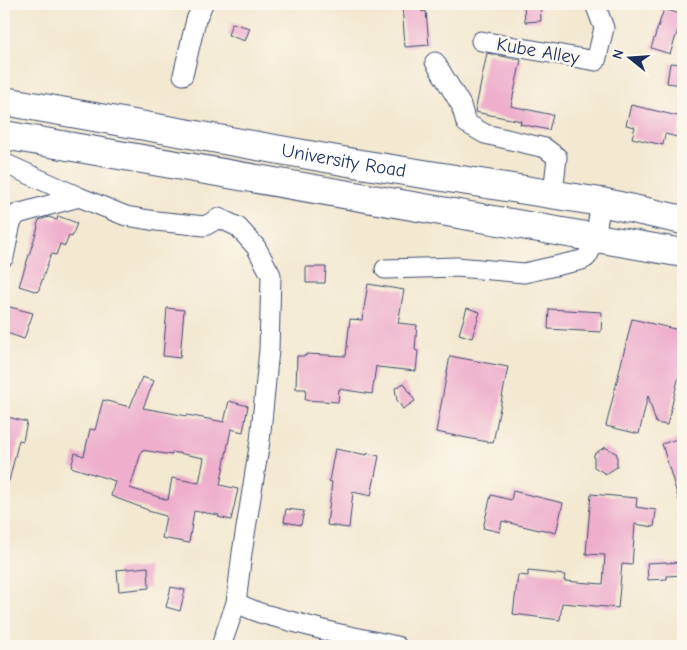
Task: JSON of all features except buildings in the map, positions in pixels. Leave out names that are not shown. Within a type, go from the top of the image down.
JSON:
[{"type":"highway","name":"University Road","points":[[4,101],[354,162],[601,202],[683,220]]},
{"type":"highway","name":"University Road","points":[[4,135],[683,253]]},
{"type":"street","points":[[184,75],[196,20],[203,4]]},
{"type":"street","name":"Kube Alley","points":[[481,41],[596,61],[604,28],[595,4]]},
{"type":"street","points":[[435,62],[461,105],[466,123],[485,134],[545,148],[557,157],[553,194]]},
{"type":"street","points":[[4,163],[126,216],[205,226],[219,218],[238,227],[256,247],[271,275],[269,350],[260,441],[236,603],[221,646]]},
{"type":"street","points":[[4,257],[11,223],[17,214],[79,197]]},
{"type":"street","points":[[385,269],[457,267],[524,273],[587,258],[594,237],[601,202]]},
{"type":"street","points":[[236,603],[260,614],[397,646]]}]
